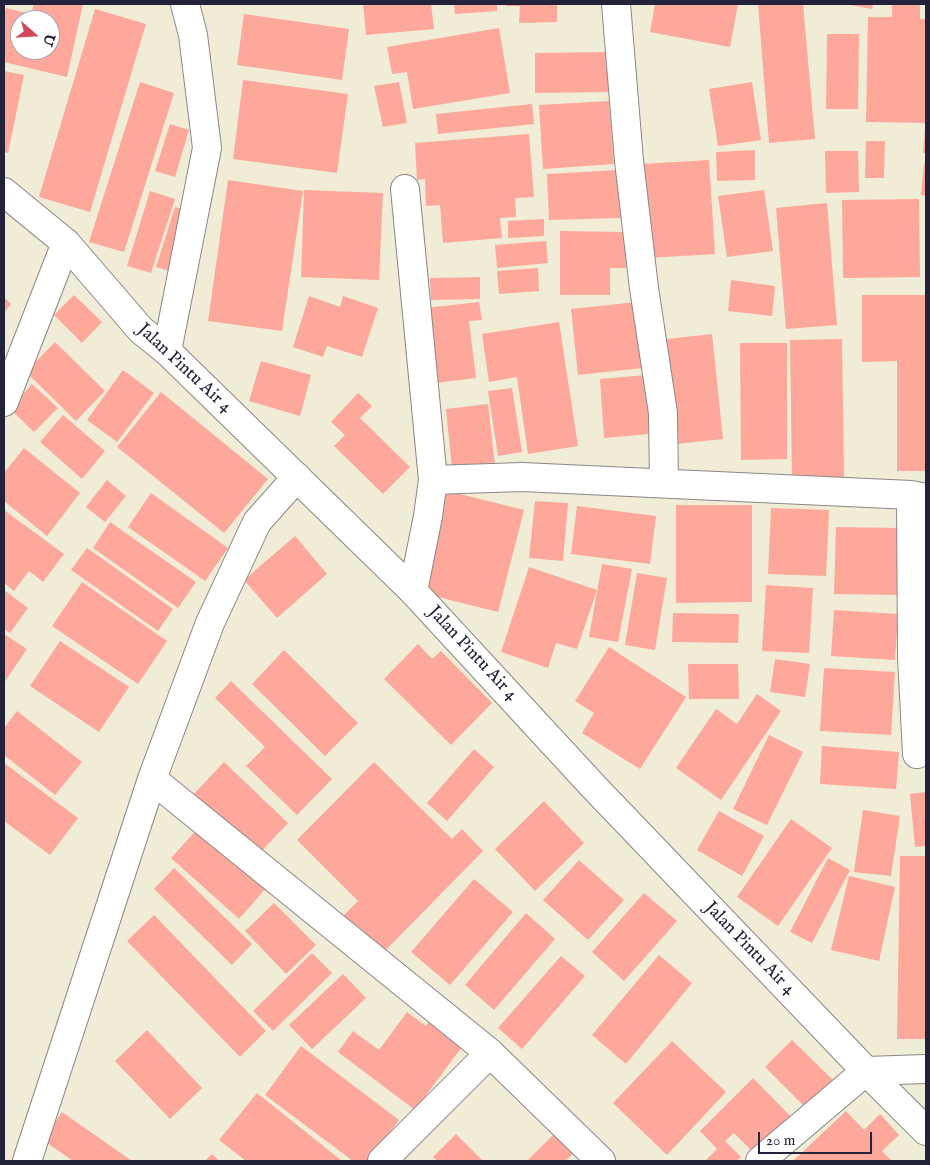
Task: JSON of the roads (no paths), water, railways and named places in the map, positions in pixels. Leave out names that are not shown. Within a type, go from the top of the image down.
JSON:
[{"type":"street","points":[[167,350],[207,148],[192,35],[185,4]]},
{"type":"street","points":[[616,4],[629,161],[644,288],[663,413],[664,483]]},
{"type":"street","points":[[405,189],[432,480],[428,516],[413,591]]},
{"type":"street","name":"Jalan Pintu Air 4","points":[[4,192],[66,243],[141,330],[167,350],[413,591],[593,786],[866,1071],[926,1131]]},
{"type":"street","points":[[4,402],[66,243]]},
{"type":"street","points":[[27,1161],[152,779],[210,623],[257,522],[297,477]]},
{"type":"street","points":[[432,480],[522,477],[918,497],[912,657],[917,754]]},
{"type":"street","points":[[152,779],[490,1053],[601,1161]]},
{"type":"street","points":[[382,1161],[490,1053]]},
{"type":"street","points":[[760,1161],[866,1071],[926,1070]]}]
